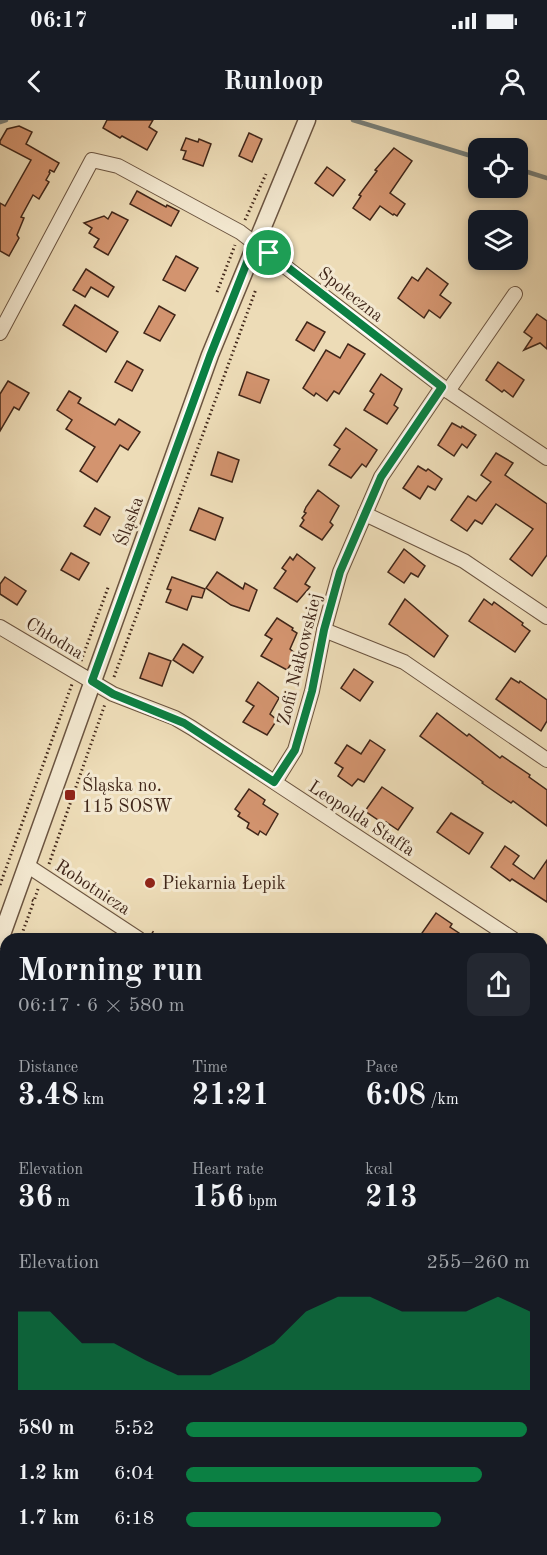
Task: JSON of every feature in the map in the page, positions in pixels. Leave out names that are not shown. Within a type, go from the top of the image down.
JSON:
[{"type":"street","name":"Śląska","points":[[3,933],[210,356],[307,120]]},
{"type":"street","name":"Społeczna","points":[[0,333],[93,160],[118,166],[240,232],[445,389],[547,458]]},
{"type":"street","name":"Zofii Nałkowskiej","points":[[274,782],[295,750],[312,691],[324,630],[340,572],[381,477],[515,294]]},
{"type":"street","points":[[365,514],[464,561],[547,617]]},
{"type":"street","name":"Chłodna","points":[[0,627],[92,681]]},
{"type":"street","points":[[324,630],[404,662],[547,760]]},
{"type":"street","name":"Leopolda Staffa","points":[[92,681],[109,692],[184,723],[504,933]]},
{"type":"street","name":"Robotnicza","points":[[28,866],[130,933]]},
{"type":"path","points":[[48,863],[257,287]]},
{"type":"path","points":[[0,885],[74,680]]},
{"type":"path","points":[[22,933],[34,901]]},
{"type":"building","points":[[107,120],[153,120],[149,127],[157,132],[147,150],[103,128]]},
{"type":"building","points":[[19,126],[32,132],[26,144],[59,163],[54,172],[50,170],[46,180],[49,182],[39,199],[33,195],[21,217],[24,218],[17,235],[19,238],[9,256],[0,251],[0,203],[5,206],[31,160],[0,144],[0,141],[7,129]]},
{"type":"building","points":[[249,133],[262,139],[252,162],[239,156]]},
{"type":"building","points":[[186,138],[198,142],[199,139],[211,144],[203,166],[183,159],[186,151],[181,150]]},
{"type":"building","points":[[394,148],[412,161],[390,193],[405,204],[397,216],[380,206],[370,220],[353,208],[361,196],[359,195],[377,171],[375,170]]},
{"type":"building","points":[[327,167],[345,180],[333,196],[315,183]]},
{"type":"building","points":[[137,191],[166,207],[167,205],[179,211],[171,226],[130,204]]},
{"type":"building","points":[[112,212],[128,220],[108,255],[94,247],[99,239],[89,233],[92,228],[84,223],[104,216],[108,219]]},
{"type":"building","points":[[176,256],[198,268],[185,291],[163,280]]},
{"type":"building","points":[[427,268],[448,284],[440,295],[451,303],[440,318],[429,310],[424,318],[398,298],[412,277],[418,281]]},
{"type":"building","points":[[86,269],[114,287],[108,297],[91,287],[85,297],[73,290]]},
{"type":"building","points":[[75,305],[118,332],[106,352],[63,325]]},
{"type":"building","points":[[159,306],[175,315],[160,341],[144,333]]},
{"type":"building","points":[[537,314],[547,321],[547,349],[540,343],[524,350],[532,338],[524,332]]},
{"type":"building","points":[[307,322],[325,332],[314,351],[296,340]]},
{"type":"building","points":[[348,344],[365,354],[339,394],[334,391],[327,401],[303,388],[326,350],[340,358]]},
{"type":"building","points":[[127,361],[143,370],[132,391],[115,382]]},
{"type":"building","points":[[498,362],[524,380],[513,397],[486,380]]},
{"type":"building","points":[[247,372],[269,380],[260,403],[239,395]]},
{"type":"building","points":[[381,374],[402,389],[394,405],[398,408],[387,424],[364,410],[374,394],[370,391]]},
{"type":"building","points":[[8,381],[29,393],[19,410],[14,407],[0,431],[0,394]]},
{"type":"building","points":[[69,391],[81,398],[78,403],[115,425],[119,419],[140,432],[128,450],[120,445],[97,482],[80,471],[95,447],[66,429],[72,420],[57,410]]},
{"type":"building","points":[[452,423],[476,435],[467,448],[462,444],[454,456],[438,445]]},
{"type":"building","points":[[346,428],[377,450],[366,467],[362,464],[351,478],[329,465],[340,449],[334,445]]},
{"type":"building","points":[[218,452],[239,460],[232,482],[211,475]]},
{"type":"building","points":[[496,453],[513,463],[505,475],[547,504],[547,555],[532,576],[510,559],[533,529],[496,504],[482,524],[475,520],[467,531],[451,520],[468,496],[476,501],[491,482],[481,475]]},
{"type":"building","points":[[418,466],[426,471],[428,469],[442,479],[435,490],[428,486],[420,499],[403,488]]},
{"type":"building","points":[[318,490],[339,506],[330,522],[333,525],[322,540],[300,526],[304,520],[302,518],[306,513],[304,512],[306,507]]},
{"type":"building","points":[[95,508],[110,517],[100,535],[84,526]]},
{"type":"building","points":[[199,508],[223,518],[215,540],[190,530]]},
{"type":"building","points":[[404,549],[425,566],[418,577],[411,573],[404,583],[388,572]]},
{"type":"building","points":[[71,553],[89,563],[79,580],[61,570]]},
{"type":"building","points":[[297,554],[315,568],[305,584],[310,587],[297,602],[274,588],[286,571],[282,568],[290,557],[293,560]]},
{"type":"building","points":[[217,572],[243,589],[245,583],[257,590],[249,611],[231,605],[206,588]]},
{"type":"building","points":[[5,577],[26,591],[17,605],[0,594],[0,584]]},
{"type":"building","points":[[172,577],[205,589],[202,598],[192,596],[187,610],[166,602],[171,590],[167,589]]},
{"type":"building","points":[[405,599],[448,636],[434,657],[389,624]]},
{"type":"building","points":[[484,599],[492,605],[494,602],[523,623],[522,625],[530,631],[515,652],[469,621]]},
{"type":"building","points":[[277,618],[297,633],[290,649],[297,655],[287,670],[261,656],[272,639],[265,635]]},
{"type":"building","points":[[183,644],[203,657],[193,673],[173,660]]},
{"type":"building","points":[[149,653],[171,661],[162,686],[140,678]]},
{"type":"building","points":[[354,669],[373,682],[360,701],[341,688]]},
{"type":"building","points":[[511,678],[519,683],[520,681],[547,700],[547,721],[541,731],[496,699]]},
{"type":"building","points":[[258,682],[279,698],[270,714],[277,720],[267,735],[243,722],[254,706],[246,701]]},
{"type":"building","points":[[437,713],[500,758],[502,756],[530,775],[529,777],[547,790],[547,826],[513,801],[511,803],[482,783],[420,736]]},
{"type":"building","points":[[370,740],[385,750],[364,782],[358,779],[352,786],[338,776],[343,768],[335,763],[347,745],[361,754]]},
{"type":"building","points":[[382,787],[413,808],[398,830],[365,811]]},
{"type":"building","points":[[249,789],[265,800],[263,804],[278,814],[266,835],[260,831],[258,835],[247,828],[249,823],[238,816],[240,813],[235,809]]},
{"type":"building","points":[[451,813],[483,833],[469,854],[437,832]]},
{"type":"building","points":[[505,846],[519,856],[513,864],[534,879],[547,860],[547,902],[512,879],[510,881],[491,867]]},
{"type":"building","points":[[436,913],[452,924],[450,927],[459,933],[422,933]]},
{"type":"waterway","points":[[0,122],[6,120]]},
{"type":"waterway","points":[[353,120],[468,155]]},
{"type":"waterway","points":[[528,172],[547,178]]},
{"type":"place","name":"Śląska no. 115 SOSW","points":[[70,795]]},
{"type":"place","name":"Piekarnia Łepik","points":[[150,883]]},
{"type":"route","points":[[255,242],[269,253],[442,387],[381,477],[340,572],[324,630],[312,691],[295,750],[274,782],[175,718],[113,694],[92,681],[210,356],[255,242]]}]
